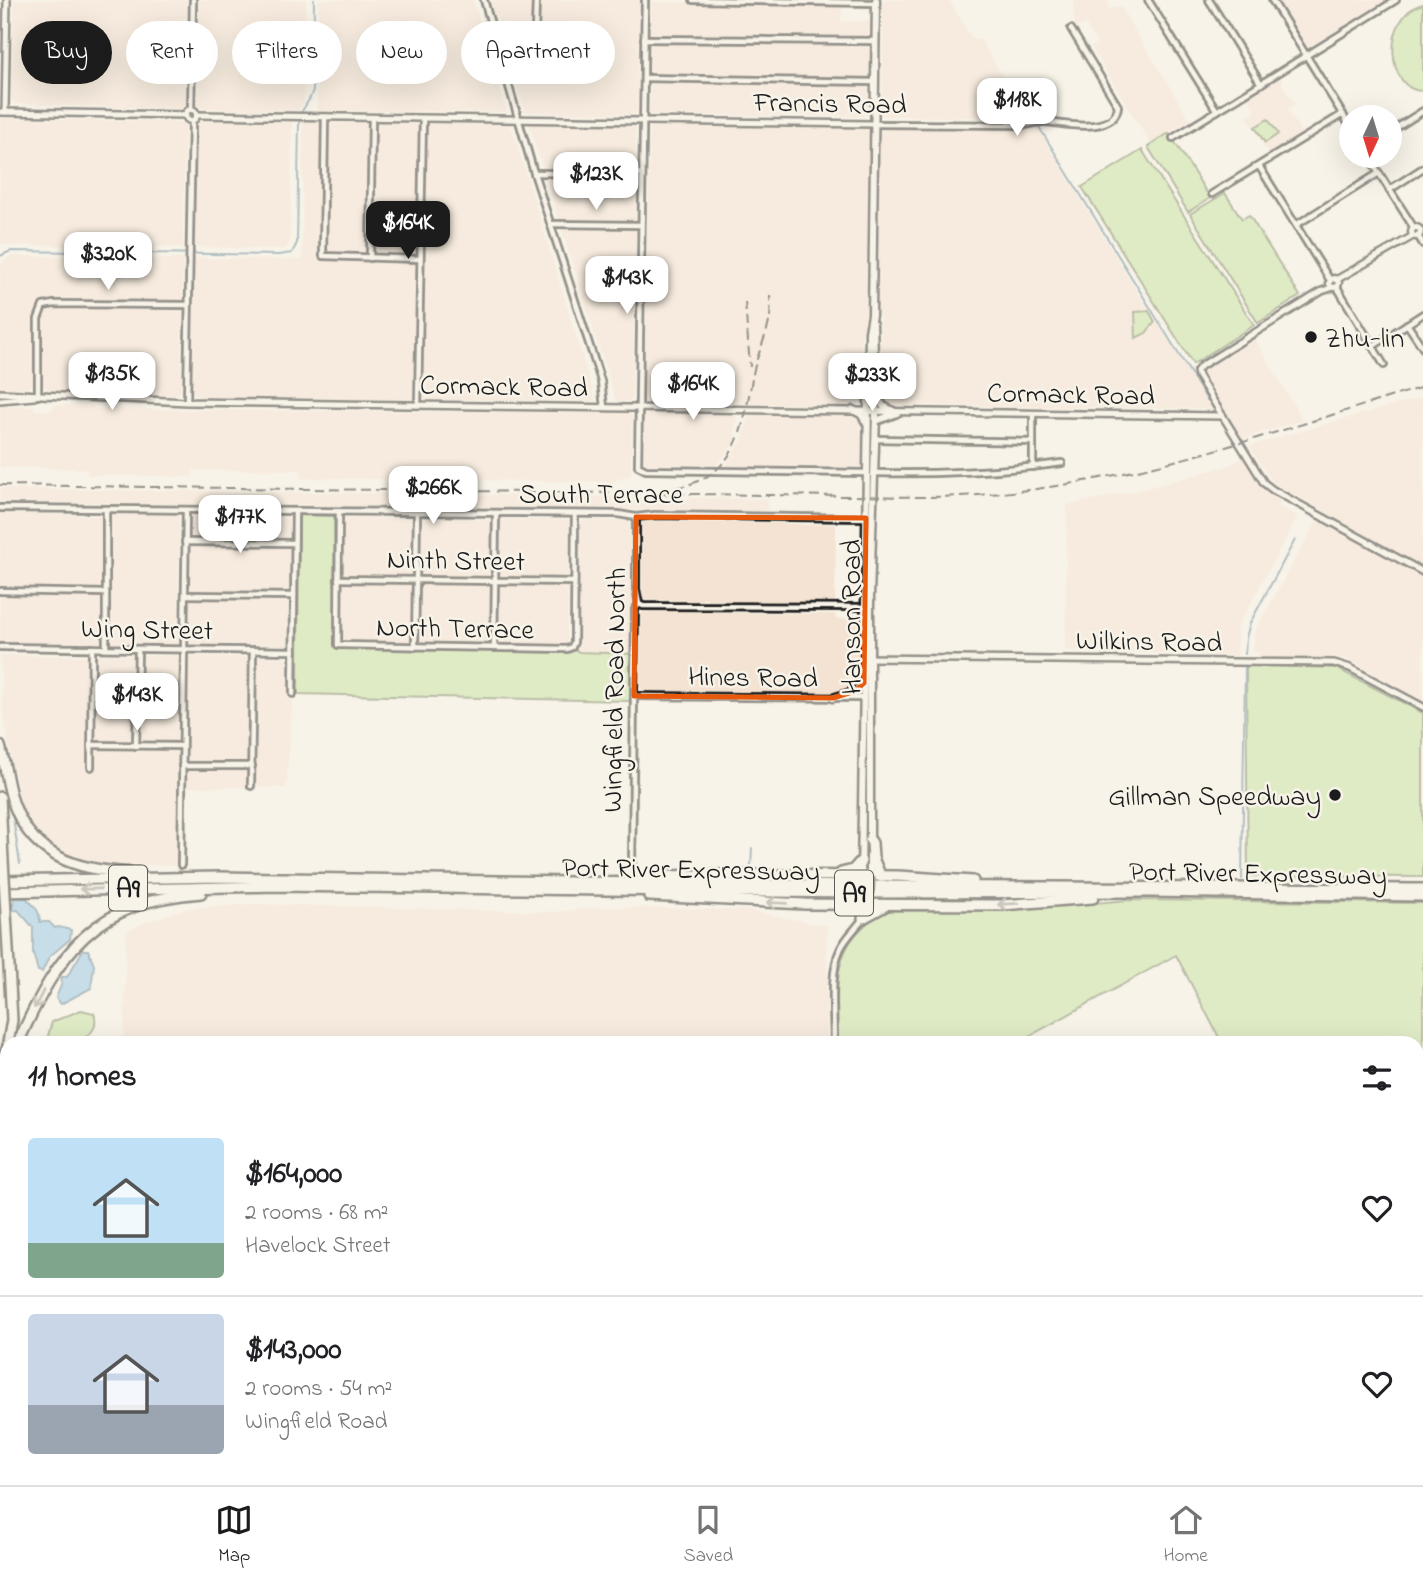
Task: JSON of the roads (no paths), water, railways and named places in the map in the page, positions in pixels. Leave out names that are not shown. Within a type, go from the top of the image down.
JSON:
[{"type":"highway","points":[[0,746],[12,800],[28,830],[58,857],[91,870],[219,877]]},
{"type":"highway","points":[[0,797],[3,911],[11,1015],[9,1036]]},
{"type":"highway","points":[[870,840],[873,858],[881,877]]},
{"type":"highway","points":[[826,877],[853,870],[861,861]]},
{"type":"highway","points":[[563,885],[698,875],[944,879],[1016,886]]},
{"type":"highway","name":"Port River Expressway","points":[[0,881],[219,877],[866,893],[1149,892],[1423,896]]},
{"type":"highway","points":[[563,885],[695,900],[865,905],[1002,905],[1149,892]]},
{"type":"highway","name":"Port River Expressway","points":[[0,892],[256,886],[563,885],[1423,889]]},
{"type":"highway","points":[[21,1036],[43,991],[64,957],[98,926],[142,902],[256,886]]},
{"type":"highway","points":[[848,904],[861,920],[887,905]]},
{"type":"main road","name":"Hanson Road","points":[[866,877],[861,861],[868,658],[866,518],[876,439],[876,421],[869,398],[876,1]]},
{"type":"main road","name":"Hanson Road","points":[[867,608],[872,527],[868,425],[876,392],[872,315]]},
{"type":"main road","points":[[876,392],[883,406],[897,412]]},
{"type":"main road","points":[[853,410],[866,406],[869,398]]},
{"type":"main road","points":[[853,410],[861,414],[868,425]]},
{"type":"main road","points":[[876,421],[897,412]]},
{"type":"main road","points":[[866,518],[872,527]]},
{"type":"main road","name":"Hanson Road","points":[[865,905],[870,840],[867,698],[864,683],[868,658]]},
{"type":"main road","points":[[833,698],[855,691],[864,683]]},
{"type":"street","points":[[7,0],[3,112],[186,115],[187,118],[194,118]]},
{"type":"street","points":[[187,402],[194,118],[191,110],[193,0]]},
{"type":"street","points":[[484,0],[490,21]]},
{"type":"street","points":[[535,21],[536,0]]},
{"type":"street","points":[[645,0],[639,468],[958,474],[1062,463]]},
{"type":"street","points":[[693,0],[876,1]]},
{"type":"street","points":[[1148,0],[1217,111]]},
{"type":"street","points":[[1209,0],[1261,84]]},
{"type":"street","points":[[1272,0],[1339,108]]},
{"type":"street","points":[[1173,138],[1396,0]]},
{"type":"street","name":"Francis Road","points":[[194,118],[325,117],[1024,125],[1043,121],[1063,125],[1098,125],[1115,114],[1118,110],[1116,102],[1071,29]]},
{"type":"street","points":[[644,39],[876,41]]},
{"type":"street","points":[[644,78],[875,82]]},
{"type":"street","points":[[508,84],[601,381],[604,407]]},
{"type":"street","points":[[186,115],[191,110]]},
{"type":"street","points":[[1402,124],[1423,111]]},
{"type":"street","points":[[1212,194],[1339,116]]},
{"type":"street","points":[[325,117],[323,256],[420,259]]},
{"type":"street","points":[[370,258],[372,118]]},
{"type":"street","points":[[418,405],[423,118]]},
{"type":"street","points":[[1259,166],[1384,365]]},
{"type":"street","points":[[1376,168],[1418,231],[1423,244]]},
{"type":"street","points":[[1389,190],[1423,168]]},
{"type":"street","points":[[534,173],[642,174]]},
{"type":"street","points":[[1296,225],[1379,173]]},
{"type":"street","points":[[551,224],[641,225]]},
{"type":"street","points":[[1418,231],[1198,368],[1198,378],[1264,482],[1273,490],[1423,572]]},
{"type":"street","points":[[37,396],[38,319],[43,306],[188,305]]},
{"type":"street","points":[[1373,346],[1423,314]]},
{"type":"street","points":[[1407,324],[1423,348]]},
{"type":"street","name":"Cormack Road","points":[[0,393],[187,402],[1223,416]]},
{"type":"street","name":"Cormack Road","points":[[0,400],[20,400],[37,396]]},
{"type":"street","points":[[1033,415],[1033,467]]},
{"type":"street","points":[[876,439],[1033,442]]},
{"type":"street","name":"South Terrace","points":[[0,508],[866,518]]},
{"type":"street","points":[[106,509],[106,648]]},
{"type":"street","points":[[181,865],[186,510]]},
{"type":"street","points":[[293,694],[295,511]]},
{"type":"street","points":[[338,579],[339,512]]},
{"type":"street","points":[[415,647],[417,513]]},
{"type":"street","points":[[494,648],[496,514]]},
{"type":"street","points":[[575,514],[575,582]]},
{"type":"street","name":"Wingfield Road North","points":[[632,864],[635,609],[639,604],[636,589],[636,517]]},
{"type":"street","points":[[186,542],[294,543]]},
{"type":"street","name":"Ninth Street","points":[[338,579],[575,582]]},
{"type":"street","name":"North Terrace","points":[[338,579],[337,643],[341,646],[567,649],[572,647],[574,642],[575,582]]},
{"type":"street","points":[[0,591],[106,593]]},
{"type":"street","points":[[185,595],[294,596]]},
{"type":"street","points":[[639,604],[867,608]]},
{"type":"street","name":"Wing Street","points":[[0,647],[293,651]]},
{"type":"street","points":[[91,767],[92,648]]},
{"type":"street","points":[[136,746],[138,649]]},
{"type":"street","points":[[251,786],[253,650]]},
{"type":"street","name":"Wilkins Road","points":[[868,658],[1334,663],[1350,668],[1423,707]]},
{"type":"street","name":"Hines Road","points":[[634,696],[867,698]]},
{"type":"street","points":[[91,745],[182,746]]},
{"type":"street","points":[[182,766],[252,766]]},
{"type":"street","name":"Hanson Road","points":[[834,1036],[836,960],[846,939],[861,920],[865,905]]},
{"type":"water","points":[[15,898],[26,898],[38,911],[40,922],[49,922],[55,928],[71,930],[70,939],[49,957],[42,972],[38,971],[33,953],[33,927],[18,910],[0,911],[0,907],[12,907]]},
{"type":"water","points":[[83,950],[88,950],[94,965],[91,988],[61,1004],[56,998],[61,979],[67,977]]},
{"type":"waterway","points":[[302,111],[313,90],[314,0]]},
{"type":"waterway","points":[[0,256],[11,251],[292,253],[297,243],[299,122]]},
{"type":"waterway","points":[[1039,127],[1207,400]]},
{"type":"waterway","points":[[1245,654],[1250,623],[1295,540]]},
{"type":"waterway","points":[[1242,879],[1245,668]]},
{"type":"waterway","points":[[12,811],[20,864]]},
{"type":"waterway","points":[[751,867],[752,848]]},
{"type":"railway","points":[[675,488],[696,482],[713,473],[725,461],[734,446],[741,430],[755,367],[769,324],[770,295]]},
{"type":"railway","points":[[745,302],[750,367]]},
{"type":"railway","points":[[0,485],[923,497],[988,494],[1051,487],[1177,460],[1423,387]]},
{"type":"place","name":"Zhu-lin","points":[[1311,337]]},
{"type":"place","name":"Gillman Speedway","points":[[1335,795]]}]
